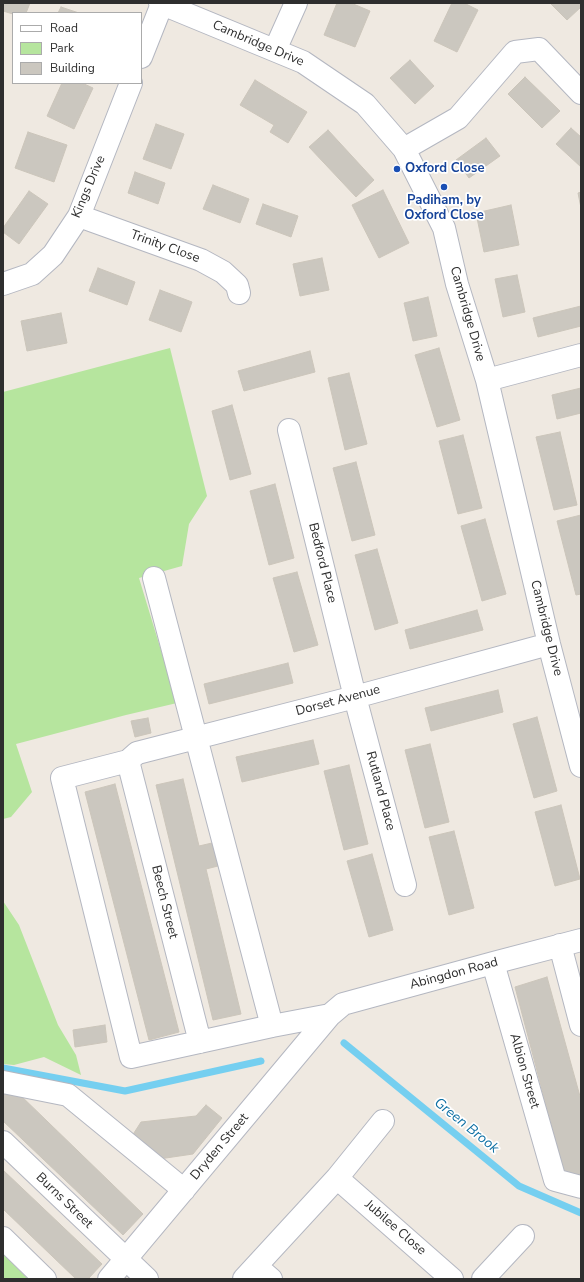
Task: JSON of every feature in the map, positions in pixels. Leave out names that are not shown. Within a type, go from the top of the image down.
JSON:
[{"type":"street","points":[[142,55],[161,3]]},
{"type":"street","name":"Cambridge Drive","points":[[161,3],[303,62],[365,104],[404,149],[444,228],[457,284],[487,380],[549,644],[581,766]]},
{"type":"street","points":[[275,50],[296,3]]},
{"type":"street","points":[[404,149],[458,118],[515,52],[539,49],[581,93]]},
{"type":"street","name":"Kings Drive","points":[[3,284],[32,274],[53,255],[79,216],[131,84]]},
{"type":"street","name":"Trinity Close","points":[[79,216],[201,260],[228,276],[237,285],[239,293]]},
{"type":"street","points":[[487,380],[581,355]]},
{"type":"street","name":"Bedford Place","points":[[289,430],[355,697]]},
{"type":"street","points":[[154,578],[272,1026]]},
{"type":"street","name":"Dorset Avenue","points":[[200,1042],[131,1057],[62,778],[128,761],[137,753],[355,697],[549,644]]},
{"type":"street","name":"Rutland Place","points":[[355,697],[405,885]]},
{"type":"street","name":"Beech Street","points":[[128,761],[200,1042]]},
{"type":"street","name":"Abingdon Road","points":[[330,1014],[343,1004],[493,962],[581,940]]},
{"type":"street","points":[[560,946],[581,1025]]},
{"type":"street","name":"Albion Street","points":[[493,962],[555,1180],[581,1187]]},
{"type":"street","points":[[200,1042],[330,1014]]},
{"type":"street","name":"Dryden Street","points":[[109,1279],[330,1014]]},
{"type":"street","points":[[3,1082],[68,1095],[184,1190]]},
{"type":"street","points":[[257,1275],[286,1233],[337,1178],[383,1121]]},
{"type":"street","name":"Burns Street","points":[[3,1142],[147,1279]]},
{"type":"street","name":"Jubilee Close","points":[[337,1178],[452,1279]]},
{"type":"street","points":[[483,1279],[523,1236]]},
{"type":"street","points":[[3,1238],[45,1279]]},
{"type":"green space","points":[[170,348],[207,496],[189,524],[182,566],[139,578],[177,703],[16,744],[32,792],[11,817],[3,819],[3,392]]},
{"type":"green space","points":[[3,901],[19,925],[58,1025],[76,1055],[81,1075],[44,1057],[14,1065],[3,1064]]},
{"type":"green space","points":[[3,1254],[28,1279],[3,1279]]},
{"type":"building","points":[[3,3],[30,3],[26,12],[12,12],[12,14],[3,11]]},
{"type":"building","points":[[337,3],[351,3],[370,11],[355,47],[324,35]]},
{"type":"building","points":[[452,3],[464,3],[478,10],[457,52],[434,41]]},
{"type":"building","points":[[550,3],[581,3],[581,7],[567,20]]},
{"type":"building","points":[[61,7],[76,12],[58,12]]},
{"type":"building","points":[[410,60],[434,86],[415,104],[390,78]]},
{"type":"building","points":[[525,77],[560,111],[542,128],[508,94]]},
{"type":"building","points":[[255,80],[307,112],[288,143],[270,132],[274,125],[240,105]]},
{"type":"building","points":[[62,84],[84,84],[93,88],[74,129],[47,116]]},
{"type":"building","points":[[156,124],[184,134],[171,169],[143,159]]},
{"type":"building","points":[[571,128],[581,137],[581,167],[556,144]]},
{"type":"building","points":[[328,130],[374,180],[356,197],[309,147]]},
{"type":"building","points":[[28,132],[67,145],[54,182],[15,168]]},
{"type":"building","points":[[486,138],[500,156],[469,178],[456,160]]},
{"type":"building","points":[[135,172],[165,183],[158,204],[128,193]]},
{"type":"building","points":[[213,185],[249,199],[240,223],[203,209]]},
{"type":"building","points":[[383,190],[409,243],[379,258],[352,205]]},
{"type":"building","points":[[29,191],[48,204],[19,244],[3,232],[3,228]]},
{"type":"building","points":[[581,192],[581,208],[578,193]]},
{"type":"building","points":[[263,204],[298,216],[291,237],[256,224]]},
{"type":"building","points":[[511,205],[519,245],[484,252],[476,213]]},
{"type":"building","points":[[322,258],[329,290],[300,296],[293,264]]},
{"type":"building","points":[[98,268],[135,282],[127,305],[89,291]]},
{"type":"building","points":[[517,275],[525,312],[503,317],[495,279]]},
{"type":"building","points":[[160,290],[192,302],[181,332],[149,320]]},
{"type":"building","points":[[428,297],[437,336],[413,341],[404,303]]},
{"type":"building","points":[[581,306],[581,326],[538,337],[533,318]]},
{"type":"building","points":[[61,313],[67,343],[27,351],[21,321]]},
{"type":"building","points":[[439,348],[460,420],[437,427],[415,355]]},
{"type":"building","points":[[310,351],[315,372],[244,391],[238,371]]},
{"type":"building","points":[[349,373],[367,444],[345,450],[328,378]]},
{"type":"building","points":[[581,388],[581,413],[557,419],[552,395]]},
{"type":"building","points":[[232,405],[251,474],[230,480],[212,411]]},
{"type":"building","points":[[560,432],[577,505],[554,510],[536,437]]},
{"type":"building","points":[[463,435],[482,508],[458,514],[439,441]]},
{"type":"building","points":[[356,462],[375,535],[352,541],[333,468]]},
{"type":"building","points":[[275,484],[294,558],[269,565],[250,491]]},
{"type":"building","points":[[581,515],[581,594],[576,595],[557,521]]},
{"type":"building","points":[[485,519],[506,594],[482,601],[461,526]]},
{"type":"building","points":[[377,549],[398,623],[375,630],[355,555]]},
{"type":"building","points":[[297,572],[318,645],[294,652],[273,578]]},
{"type":"building","points":[[477,610],[483,630],[410,649],[405,630]]},
{"type":"building","points":[[288,663],[293,683],[209,704],[204,684]]},
{"type":"building","points":[[498,690],[503,712],[431,731],[425,708]]},
{"type":"building","points":[[537,717],[557,791],[534,798],[513,724]]},
{"type":"building","points":[[148,718],[151,733],[135,737],[131,721]]},
{"type":"building","points":[[313,740],[319,764],[242,782],[236,757]]},
{"type":"building","points":[[430,744],[449,822],[425,828],[405,750]]},
{"type":"building","points":[[349,765],[368,844],[344,850],[324,771]]},
{"type":"building","points":[[183,779],[199,846],[212,843],[218,866],[206,869],[241,1014],[213,1020],[156,785]]},
{"type":"building","points":[[115,784],[179,1032],[149,1040],[85,792]]},
{"type":"building","points":[[561,805],[580,879],[555,886],[535,812]]},
{"type":"building","points":[[454,831],[474,908],[449,915],[429,837]]},
{"type":"building","points":[[372,854],[393,930],[369,937],[347,861]]},
{"type":"building","points":[[547,977],[581,1100],[581,1181],[565,1177],[515,987]]},
{"type":"building","points":[[105,1025],[107,1042],[75,1047],[73,1030]]},
{"type":"building","points":[[3,1089],[16,1091],[143,1214],[123,1235],[3,1121]]},
{"type":"building","points":[[206,1105],[222,1118],[193,1154],[159,1159],[132,1136],[141,1122],[196,1116]]},
{"type":"building","points":[[3,1170],[102,1264],[88,1279],[76,1279],[3,1209]]},
{"type":"waterway","name":"Green Brook","points":[[344,1043],[519,1186],[581,1213]]},
{"type":"waterway","points":[[3,1068],[125,1091],[261,1061]]},
{"type":"place","name":"Oxford Close","points":[[397,169]]},
{"type":"place","name":"Padiham, by Oxford Close","points":[[444,187]]}]
